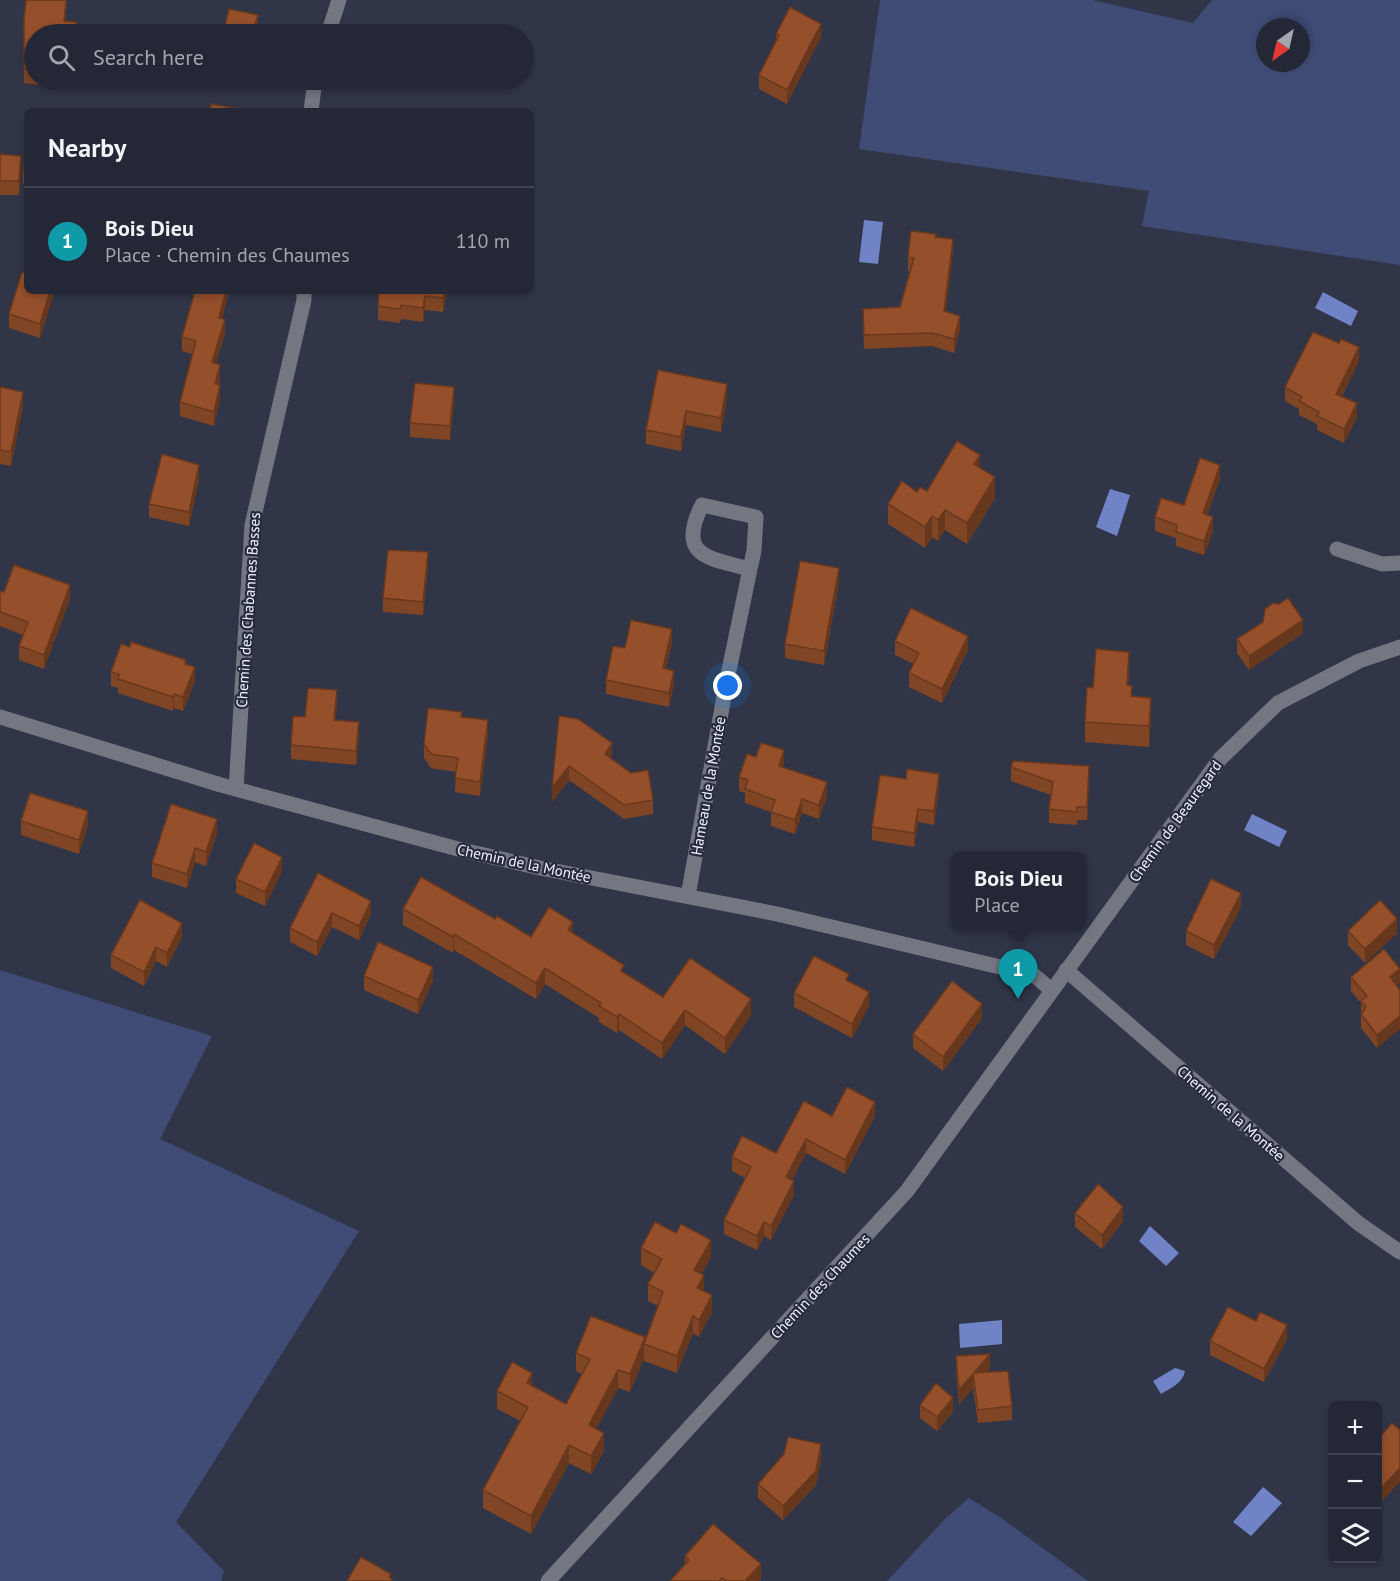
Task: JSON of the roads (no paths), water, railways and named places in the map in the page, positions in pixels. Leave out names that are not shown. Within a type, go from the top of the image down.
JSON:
[{"type":"street","points":[[331,24],[339,0]]},
{"type":"street","points":[[311,108],[314,90]]},
{"type":"street","name":"Chemin des Chabannes Basses","points":[[236,789],[252,525],[304,294]]},
{"type":"street","name":"Hameau de la Montée","points":[[688,896],[727,680],[754,551],[756,517],[702,505],[695,519],[692,538],[696,549],[706,557],[750,569]]},
{"type":"street","points":[[1337,549],[1382,564],[1400,563]]},
{"type":"street","name":"Chemin de Beauregard","points":[[1066,970],[1220,759],[1278,704],[1359,661],[1400,647]]},
{"type":"street","name":"Chemin de la Montée","points":[[0,717],[236,789],[458,849],[540,868],[777,914],[1034,975],[1051,990]]},
{"type":"street","name":"Chemin de la Montée","points":[[1066,970],[1358,1223],[1400,1252]]},
{"type":"street","name":"Chemin des Chaumes","points":[[548,1581],[907,1191],[1066,970]]},
{"type":"place","name":"Bois Dieu","points":[[1018,999]]}]
